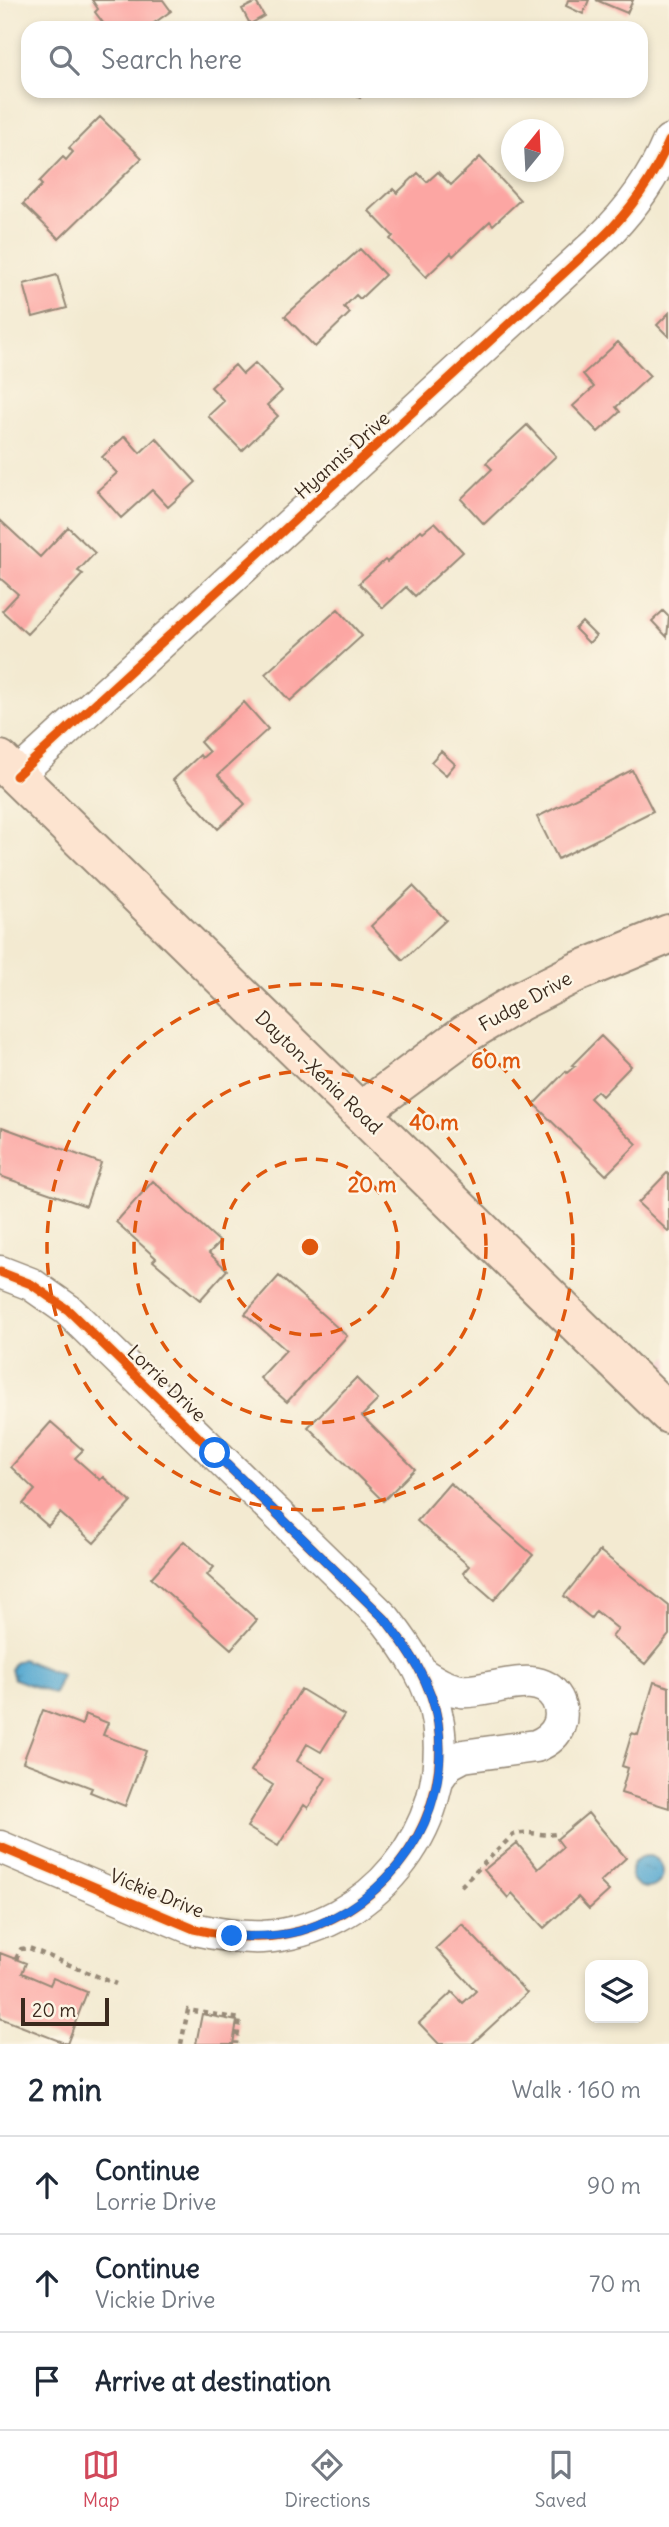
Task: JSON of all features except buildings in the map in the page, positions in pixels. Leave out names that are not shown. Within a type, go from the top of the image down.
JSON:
[{"type":"main road","name":"Dayton-Xenia Road","points":[[8,768],[669,1414]]},
{"type":"main road","name":"Fudge Drive","points":[[360,1112],[465,1034],[520,1001],[577,972],[668,934]]},
{"type":"street","name":"Hyannis Drive","points":[[8,768],[600,240],[620,221],[657,168],[669,141]]},
{"type":"street","name":"Lorrie Drive","points":[[0,1272],[31,1284],[68,1310],[385,1619],[407,1647],[422,1674],[432,1701],[438,1723],[438,1778]]},
{"type":"street","points":[[422,1674],[441,1686],[463,1692],[532,1683],[553,1693],[561,1710],[558,1729],[545,1743],[463,1756],[448,1764],[438,1778]]},
{"type":"street","name":"Vickie Drive","points":[[0,1847],[194,1928],[223,1936],[274,1935],[299,1931],[333,1919],[364,1900],[391,1876],[422,1830],[438,1778]]},
{"type":"path","points":[[461,1886],[513,1835],[523,1831],[548,1836],[560,1833]]},
{"type":"path","points":[[16,1959],[21,1949],[29,1948],[116,1984]]},
{"type":"path","points":[[181,2044],[188,2010],[240,2019],[236,2044]]},
{"type":"shaded area","points":[[669,1355],[669,1414],[639,1384]]},
{"type":"water","points":[[22,1659],[62,1675],[54,1694],[14,1679],[11,1669],[14,1663]]},
{"type":"water","points":[[647,1856],[659,1860],[663,1872],[659,1884],[647,1888],[635,1884],[631,1872],[635,1860]]},
{"type":"cycle path","points":[[16,776],[600,240],[639,194],[656,169],[669,141]]},
{"type":"cycle path","points":[[0,1272],[31,1284],[68,1310],[385,1619],[411,1655],[431,1694],[438,1723],[439,1763],[432,1801],[417,1836],[396,1868],[369,1894],[338,1916],[302,1930],[254,1937],[194,1929],[0,1847]]},
{"type":"route","points":[[215,1453],[385,1619],[407,1647],[422,1674],[432,1701],[438,1723],[439,1750],[434,1798],[422,1830],[391,1876],[364,1900],[333,1919],[299,1931],[262,1937],[232,1936]]}]
